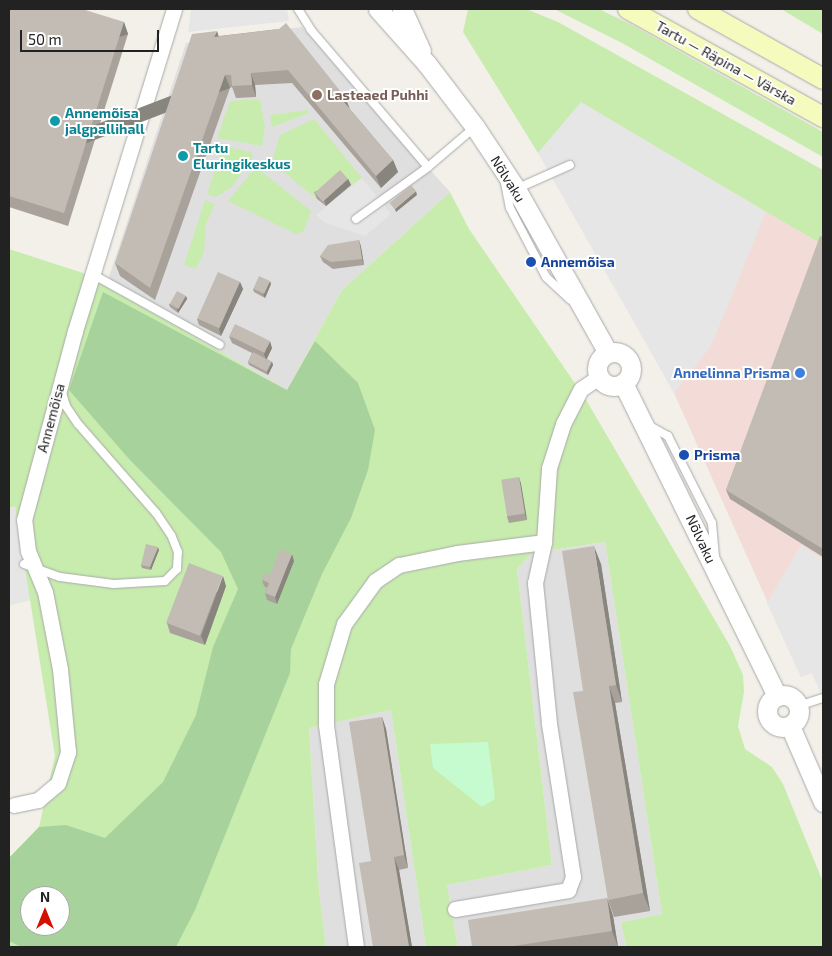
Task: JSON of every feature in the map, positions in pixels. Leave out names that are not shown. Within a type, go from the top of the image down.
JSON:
[{"type":"main road","name":"Tartu — Räpina — Värska","points":[[628,9],[823,117]]},
{"type":"main road","points":[[698,9],[823,79]]},
{"type":"street","name":"Annemõisa","points":[[14,805],[38,800],[58,783],[68,752],[60,669],[43,580],[30,565],[24,520],[92,274],[174,9]]},
{"type":"street","name":"Nõlvaku","points":[[378,9],[427,64],[476,127],[516,189],[608,353]]},
{"type":"street","name":"Nõlvaku","points":[[402,9],[427,64]]},
{"type":"street","points":[[608,353],[622,354],[630,360],[630,376],[623,383],[609,385],[598,377],[598,365],[608,353]]},
{"type":"street","points":[[455,909],[568,890],[573,878],[549,723],[535,583],[544,542],[549,468],[563,424],[581,389],[598,377]]},
{"type":"street","name":"Nõlvaku","points":[[623,383],[644,422],[777,696]]},
{"type":"street","points":[[356,947],[326,724],[326,684],[344,624],[375,581],[399,564],[457,552],[544,542]]},
{"type":"street","points":[[777,696],[791,696],[798,706],[798,719],[790,726],[775,726],[767,718],[768,704],[777,696]]},
{"type":"street","points":[[790,726],[823,802]]},
{"type":"lane","points":[[298,9],[311,30],[428,168]]},
{"type":"lane","points":[[356,219],[428,168],[476,127]]},
{"type":"lane","points":[[516,189],[570,165]]},
{"type":"lane","points":[[502,168],[510,208],[546,277],[584,311]]},
{"type":"lane","points":[[92,274],[220,345]]},
{"type":"lane","points":[[30,565],[60,577],[114,584],[165,581],[178,568],[178,552],[171,535],[156,513],[78,424],[66,406],[60,385]]},
{"type":"lane","points":[[798,706],[823,698]]},
{"type":"shaded area","points":[[191,9],[287,9],[289,21],[188,32]]},
{"type":"shaded area","points":[[302,27],[450,192],[342,290],[287,390],[106,286],[186,43]]},
{"type":"shaded area","points":[[581,102],[823,245],[823,698],[812,673],[801,677],[674,393]]},
{"type":"shaded area","points":[[581,102],[766,212],[711,346],[674,393],[538,153]]},
{"type":"shaded area","points":[[362,178],[391,214],[365,236],[325,223],[316,215]]},
{"type":"shaded area","points":[[15,506],[30,600],[9,605],[9,508]]},
{"type":"shaded area","points":[[605,542],[662,914],[621,922],[626,947],[458,947],[447,885],[552,865],[517,569],[532,553]]},
{"type":"shaded area","points":[[801,545],[823,559],[823,698],[812,673],[801,677],[767,603]]},
{"type":"shaded area","points":[[391,710],[426,947],[326,947],[319,891],[309,728]]},
{"type":"green space","points":[[468,9],[526,9],[558,22],[823,170],[823,245],[581,103],[538,153],[463,32]]},
{"type":"green space","points":[[554,9],[599,9],[632,25],[823,132],[823,157],[622,43]]},
{"type":"green space","points":[[781,9],[823,9],[823,34]]},
{"type":"green space","points":[[260,99],[265,127],[262,146],[217,138],[230,101]]},
{"type":"green space","points":[[307,110],[309,113],[272,127],[270,115]]},
{"type":"green space","points":[[314,119],[362,178],[351,185],[343,177],[317,199],[276,166],[273,157],[280,135]]},
{"type":"green space","points":[[223,146],[251,152],[253,157],[232,187],[216,197],[207,194]]},
{"type":"green space","points":[[256,167],[311,211],[304,231],[296,234],[228,201]]},
{"type":"green space","points":[[450,192],[469,229],[585,398],[730,646],[743,675],[744,692],[738,726],[745,749],[772,767],[783,784],[823,882],[823,947],[626,947],[621,922],[662,914],[605,542],[532,553],[517,569],[552,865],[447,885],[458,947],[426,947],[391,710],[309,728],[319,891],[326,947],[9,947],[9,858],[39,827],[55,756],[30,600],[9,605],[9,249],[83,273],[287,390],[342,290]]},
{"type":"green space","points":[[205,200],[215,204],[206,224],[204,252],[196,269],[184,265]]},
{"type":"green space","points":[[103,292],[287,390],[315,341],[358,383],[375,430],[368,470],[351,518],[322,574],[291,649],[290,673],[195,910],[176,947],[21,947],[9,941],[9,858],[39,827],[66,825],[105,838],[163,782],[196,715],[213,647],[238,589],[221,552],[129,459],[69,390]]},
{"type":"green space","points":[[488,742],[495,799],[482,807],[433,768],[430,744]]},
{"type":"building","name":"Annemõisa jalgpallihall","points":[[9,9],[82,9],[124,22],[64,213],[9,196]]},
{"type":"building","name":"Tartu Eluringikeskus","points":[[286,23],[345,97],[342,100],[393,160],[376,176],[288,70],[251,73],[252,85],[232,86],[231,75],[225,75],[150,288],[115,263],[192,34],[217,31],[214,37],[279,29]]},
{"type":"building","points":[[340,170],[348,179],[323,202],[315,193]]},
{"type":"building","points":[[411,185],[416,191],[395,209],[390,203]]},
{"type":"building","name":"Annelinna Prisma","points":[[820,236],[823,237],[823,549],[726,490]]},
{"type":"building","points":[[359,240],[362,259],[331,262],[320,256],[328,245]]},
{"type":"building","points":[[218,272],[240,282],[219,328],[197,319]]},
{"type":"building","points":[[259,276],[270,281],[264,294],[253,289]]},
{"type":"building","points":[[177,291],[186,296],[178,309],[170,304]]},
{"type":"building","points":[[235,324],[270,341],[264,353],[229,336]]},
{"type":"building","points":[[253,352],[272,362],[266,372],[248,362]]},
{"type":"building","points":[[519,477],[525,514],[507,516],[501,480]]},
{"type":"building","points":[[146,544],[158,547],[150,567],[141,565]]},
{"type":"building","points":[[594,546],[616,685],[609,686],[643,893],[608,900],[573,692],[583,691],[562,551]]},
{"type":"building","points":[[280,549],[292,554],[275,597],[265,593],[269,583],[262,580],[264,573],[270,575]]},
{"type":"building","points":[[189,563],[223,576],[200,636],[166,623]]},
{"type":"building","points":[[382,717],[404,855],[394,857],[409,947],[373,947],[359,863],[371,861],[349,722]]},
{"type":"building","points":[[607,898],[612,931],[507,947],[472,947],[468,920]]},
{"type":"place","name":"Lasteaed Puhhi","points":[[317,95]]},
{"type":"place","name":"Annemõisa jalgpallihall","points":[[55,121]]},
{"type":"place","name":"Tartu Eluringikeskus","points":[[183,156]]},
{"type":"place","name":"Annemõisa","points":[[531,262]]},
{"type":"place","name":"Annelinna Prisma","points":[[800,373]]},
{"type":"place","name":"Prisma","points":[[684,455]]}]
